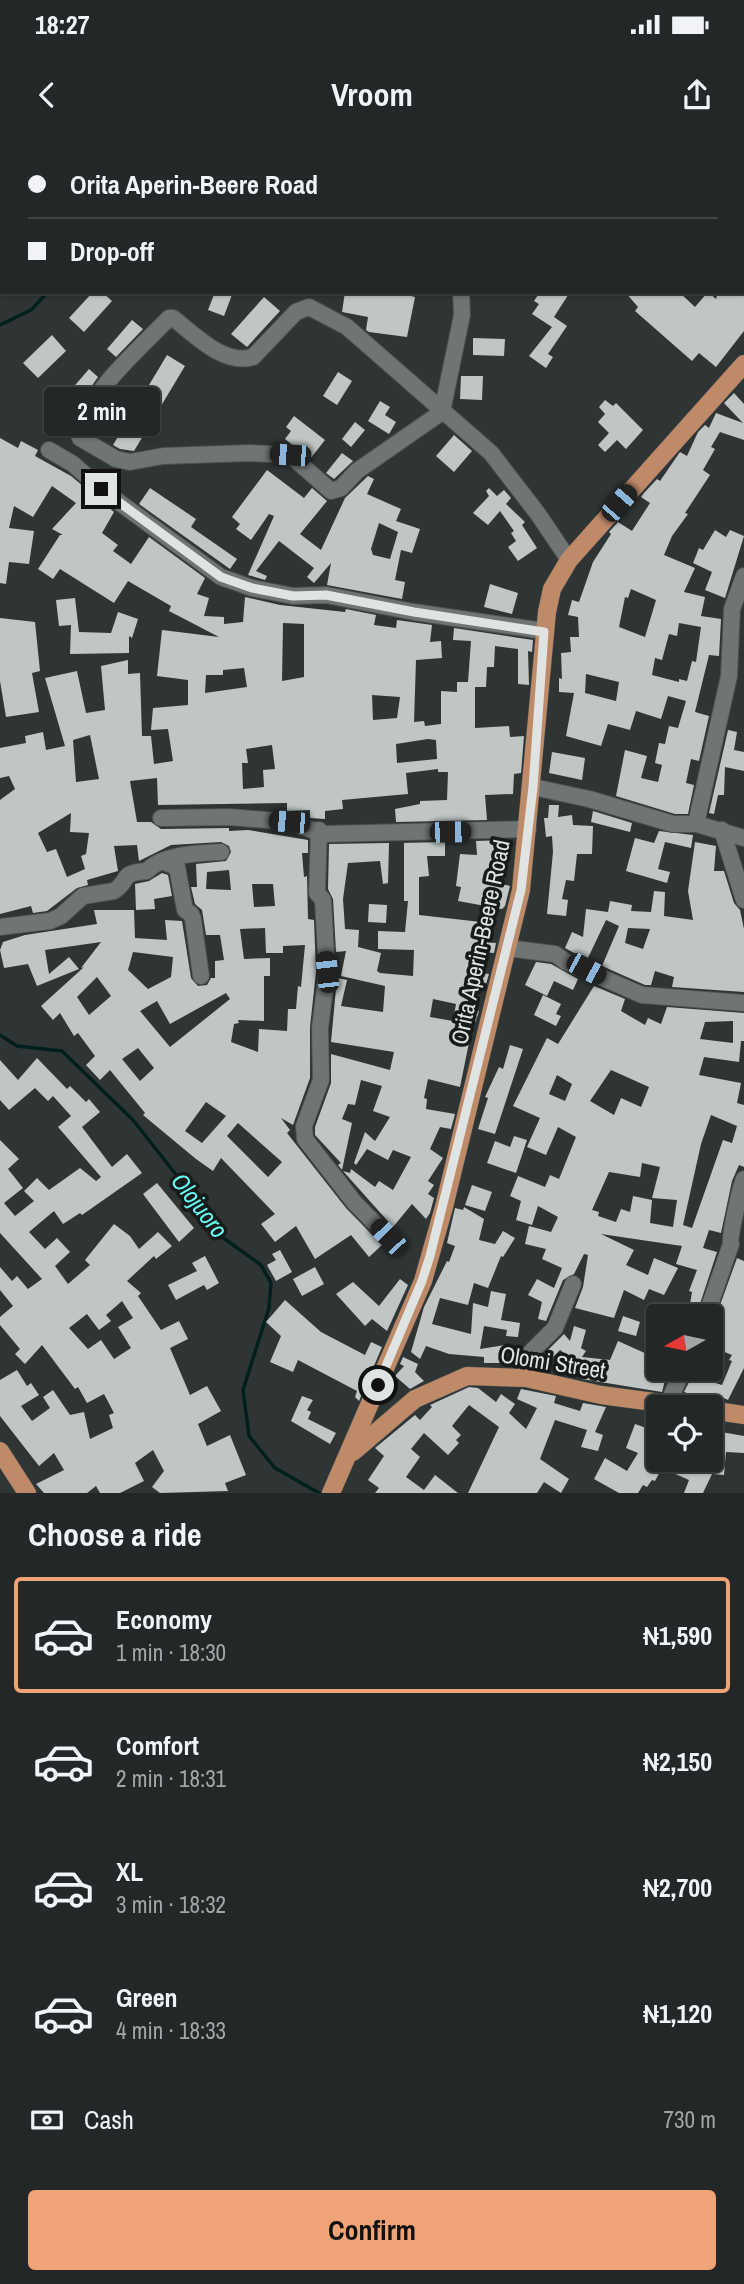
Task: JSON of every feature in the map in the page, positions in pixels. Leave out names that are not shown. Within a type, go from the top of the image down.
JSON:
[{"type":"main road","name":"Orita Aperin-Beere Road","points":[[332,1490],[422,1281],[447,1194],[521,890],[533,787],[544,632],[552,589],[569,560],[744,364]]},
{"type":"main road","name":"Olomi Street","points":[[348,1456],[415,1399],[467,1376],[526,1378],[601,1395],[646,1401]]},
{"type":"main road","points":[[723,1412],[744,1415]]},
{"type":"main road","points":[[0,1451],[27,1493]]},
{"type":"street","points":[[461,294],[462,315],[442,412],[358,471],[338,490],[331,491],[290,455],[175,455],[130,462],[116,459],[80,438],[77,430],[84,415],[169,318],[173,318],[228,357],[243,360],[253,357],[296,312],[312,300],[346,327],[442,412],[491,453],[569,560]]},
{"type":"street","points":[[49,450],[73,464],[101,489],[221,577],[252,588],[293,596],[326,595],[544,632]]},
{"type":"street","points":[[696,824],[729,676],[732,609],[744,576]]},
{"type":"street","points":[[533,787],[589,799],[673,824],[696,824],[744,838]]},
{"type":"street","points":[[160,818],[229,817],[289,822],[319,830],[324,834],[528,829]]},
{"type":"street","points":[[319,830],[317,893],[323,900],[327,972],[320,1028],[321,1080],[304,1126],[304,1139],[354,1202],[388,1237]]},
{"type":"street","points":[[722,830],[744,900]]},
{"type":"street","points":[[0,927],[50,921],[61,916],[83,896],[114,891],[126,875],[147,871],[152,865],[192,854],[221,852]]},
{"type":"street","points":[[164,862],[177,867],[181,875],[185,910],[193,919],[201,976]]},
{"type":"street","points":[[507,948],[555,954],[566,962],[642,995],[744,1003]]},
{"type":"street","points":[[710,1304],[731,1244],[729,1239],[737,1216],[736,1198],[744,1179]]},
{"type":"street","points":[[526,1378],[531,1352],[555,1328],[573,1284]]},
{"type":"building","points":[[91,294],[104,294],[112,301],[84,332],[69,318]]},
{"type":"building","points":[[214,294],[232,294],[224,316],[208,310]]},
{"type":"building","points":[[345,294],[402,294],[415,297],[407,337],[369,332],[366,330],[368,317],[342,312]]},
{"type":"building","points":[[539,294],[569,294],[554,317],[567,326],[548,354],[553,357],[546,368],[529,356],[552,327],[532,314],[539,304],[534,301]]},
{"type":"building","points":[[627,294],[681,294],[695,307],[706,294],[716,299],[717,294],[744,294],[744,331],[716,367],[699,353],[692,361],[635,311],[638,307]]},
{"type":"building","points":[[264,297],[280,311],[247,347],[231,334]]},
{"type":"building","points":[[132,320],[143,329],[116,357],[107,349]]},
{"type":"building","points":[[52,335],[66,351],[38,378],[23,363]]},
{"type":"building","points":[[473,338],[505,339],[504,356],[473,355]]},
{"type":"building","points":[[167,355],[185,366],[134,451],[120,449],[113,445]]},
{"type":"building","points":[[89,369],[98,377],[76,408],[64,398]]},
{"type":"building","points":[[338,372],[352,381],[337,405],[323,396]]},
{"type":"building","points":[[461,376],[483,376],[482,400],[460,399]]},
{"type":"building","points":[[734,393],[744,404],[744,440],[720,432],[711,447],[715,449],[703,470],[710,475],[685,513],[688,514],[672,536],[664,555],[695,568],[684,592],[705,597],[701,616],[721,619],[719,656],[709,655],[695,712],[709,716],[699,761],[691,759],[686,783],[694,785],[688,814],[675,814],[616,796],[625,750],[647,756],[641,778],[658,782],[662,765],[655,763],[659,743],[665,744],[669,726],[678,728],[686,701],[668,696],[661,719],[636,711],[630,730],[608,724],[601,746],[566,736],[574,693],[559,692],[559,678],[562,679],[561,653],[571,652],[570,637],[579,637],[578,617],[568,615],[572,600],[579,602],[593,562],[611,534],[609,532],[618,522],[632,531],[650,503],[641,497],[657,479],[660,481],[680,452],[687,456],[698,432],[705,425],[709,428],[716,413],[743,423],[724,403]],"holes":[[[631,589],[656,600],[645,637],[619,627],[625,597],[628,598]],[[679,623],[701,627],[696,662],[692,661],[687,681],[679,679],[679,682],[652,675],[655,658],[662,660],[669,634],[677,636]],[[586,674],[619,682],[616,701],[585,693]]]},
{"type":"building","points":[[605,400],[613,406],[616,403],[643,430],[626,449],[617,440],[605,452],[598,445],[609,433],[598,422],[605,414],[599,407]]},
{"type":"building","points":[[380,401],[390,407],[385,415],[396,422],[389,434],[368,421]]},
{"type":"building","points":[[294,416],[325,440],[310,459],[285,439],[291,431],[286,427]]},
{"type":"building","points":[[355,422],[365,430],[351,447],[342,439]]},
{"type":"building","points":[[454,435],[472,451],[454,472],[436,456]]},
{"type":"building","points":[[0,438],[18,448],[21,441],[38,450],[35,456],[71,476],[114,512],[102,533],[118,545],[113,551],[131,564],[149,537],[205,578],[197,594],[209,598],[204,616],[224,617],[224,624],[243,622],[245,597],[280,605],[345,612],[346,609],[376,615],[374,625],[396,628],[397,620],[432,625],[430,642],[441,641],[442,658],[416,660],[414,722],[424,721],[425,726],[441,724],[441,691],[457,692],[457,682],[468,682],[471,641],[453,640],[454,628],[533,640],[532,652],[528,651],[529,685],[518,684],[518,649],[495,646],[494,667],[487,667],[486,687],[475,687],[475,728],[509,726],[510,737],[524,736],[521,773],[514,774],[513,794],[485,795],[487,820],[396,822],[395,809],[420,804],[420,801],[447,800],[448,772],[438,772],[438,769],[406,773],[408,794],[342,800],[343,809],[325,811],[325,819],[310,818],[310,810],[287,811],[287,803],[158,805],[157,778],[130,781],[137,822],[151,822],[161,829],[229,828],[229,831],[248,830],[308,840],[308,853],[302,853],[304,877],[307,876],[308,919],[314,920],[316,972],[310,1027],[310,1078],[293,1125],[281,1118],[290,1130],[287,1133],[346,1208],[382,1245],[369,1257],[351,1235],[315,1259],[296,1226],[275,1242],[261,1224],[275,1214],[221,1158],[213,1171],[143,1115],[145,1113],[110,1070],[100,1080],[86,1065],[95,1056],[78,1033],[74,1036],[60,1013],[53,1020],[41,1006],[84,967],[81,968],[101,942],[45,950],[49,974],[69,957],[79,969],[37,986],[28,964],[4,968],[0,950],[3,942],[25,935],[97,924],[94,910],[134,910],[135,938],[167,940],[165,920],[182,921],[191,978],[198,986],[207,985],[211,978],[215,978],[215,961],[224,960],[220,935],[206,935],[202,910],[195,904],[191,887],[197,887],[196,864],[226,861],[231,852],[229,846],[221,842],[171,845],[139,861],[137,845],[114,846],[118,871],[87,880],[88,885],[77,888],[47,911],[33,913],[31,906],[0,914],[0,800],[15,789],[9,776],[0,778],[0,748],[26,743],[25,736],[43,732],[46,750],[65,746],[45,678],[77,671],[86,713],[105,710],[101,666],[128,660],[128,674],[140,673],[142,736],[151,736],[154,764],[173,761],[168,729],[151,730],[153,708],[188,705],[188,680],[157,676],[162,630],[219,637],[169,611],[171,606],[128,581],[114,603],[60,569],[53,579],[38,569],[60,535],[63,535],[52,529],[76,503],[52,486],[33,517],[14,506],[9,528],[34,531],[29,564],[9,562],[6,584],[0,583]],"holes":[[[283,623],[304,624],[304,677],[282,681]],[[244,668],[247,687],[205,693],[206,675],[223,675],[223,670]],[[372,695],[400,697],[397,718],[373,720]],[[90,735],[99,779],[76,782],[73,740]],[[436,740],[437,759],[397,763],[396,744]],[[272,745],[275,769],[263,770],[264,787],[243,789],[242,763],[248,763],[246,749]],[[71,813],[70,832],[89,833],[86,854],[81,856],[85,869],[67,877],[56,849],[47,852],[38,833]],[[229,870],[231,890],[206,889],[207,872]],[[252,884],[273,884],[275,906],[254,907]],[[265,928],[266,953],[283,953],[283,946],[305,945],[301,987],[298,986],[296,1009],[288,1009],[287,1031],[259,1029],[258,1052],[231,1042],[234,1024],[239,1023],[238,1020],[264,1021],[264,976],[270,976],[270,958],[244,959],[240,929]],[[133,952],[173,957],[171,977],[148,989],[128,970]],[[97,977],[111,996],[89,1015],[77,997]],[[226,993],[230,999],[170,1047],[140,1011],[157,1001],[170,1024]],[[138,1048],[154,1068],[140,1081],[122,1059]],[[206,1102],[226,1116],[202,1143],[185,1131]],[[238,1123],[282,1162],[268,1177],[227,1136]]]},
{"type":"building","points":[[342,453],[353,461],[334,479],[326,473]]},
{"type":"building","points":[[267,470],[304,498],[312,488],[327,501],[300,534],[321,550],[345,498],[368,476],[374,479],[367,494],[401,509],[396,521],[420,529],[412,553],[401,550],[395,580],[405,582],[402,599],[327,585],[331,563],[314,583],[307,577],[314,568],[279,541],[256,571],[267,576],[265,580],[248,575],[274,516],[269,514],[251,540],[236,529],[240,524],[232,517]],"holes":[[[379,523],[398,532],[390,559],[373,555],[371,549]]]},
{"type":"building","points":[[150,488],[196,519],[191,527],[237,559],[230,569],[139,504]]},
{"type":"building","points":[[489,488],[497,496],[504,490],[511,498],[506,504],[525,522],[522,525],[537,548],[518,561],[508,547],[516,541],[511,533],[514,531],[500,511],[488,525],[473,513],[489,496],[486,491]]},
{"type":"building","points":[[715,530],[726,537],[730,530],[744,536],[725,598],[705,590],[712,572],[693,563],[699,548],[703,550]]},
{"type":"building","points":[[490,584],[518,593],[512,614],[484,607]]},
{"type":"building","points":[[75,598],[79,632],[111,633],[118,612],[138,619],[132,638],[129,636],[129,653],[70,654],[71,625],[59,626],[56,600]]},
{"type":"building","points":[[0,618],[35,622],[40,671],[32,673],[39,712],[6,717],[0,681]]},
{"type":"building","points":[[728,730],[737,732],[734,750],[744,752],[744,771],[725,767],[724,795],[718,795],[714,814],[709,813]]},
{"type":"building","points":[[552,752],[585,758],[582,780],[549,773]]},
{"type":"building","points":[[549,805],[559,805],[558,817],[572,815],[573,825],[593,826],[592,854],[577,854],[574,881],[566,880],[562,899],[568,900],[566,916],[547,914],[553,852],[552,836],[546,837],[544,818],[548,818]]},
{"type":"building","points":[[593,811],[632,823],[630,832],[591,822]]},
{"type":"building","points":[[659,831],[693,835],[691,848],[665,842],[658,869],[670,872],[667,883],[626,871],[635,838],[654,843]]},
{"type":"building","points":[[504,840],[502,884],[510,886],[505,906],[502,909],[458,901],[461,887],[456,886],[460,854],[477,855],[476,841]]},
{"type":"building","points":[[445,842],[445,856],[427,856],[429,876],[419,877],[419,915],[490,923],[484,942],[496,943],[494,953],[484,952],[483,973],[489,974],[486,984],[474,983],[470,988],[467,1007],[479,1011],[473,1023],[460,1087],[428,1079],[424,1098],[427,1099],[426,1109],[455,1114],[451,1129],[440,1127],[430,1149],[443,1158],[428,1181],[434,1185],[428,1194],[434,1198],[430,1213],[426,1219],[412,1204],[393,1227],[343,1171],[350,1173],[351,1169],[375,1187],[379,1181],[393,1190],[411,1157],[393,1150],[388,1160],[367,1149],[356,1165],[354,1163],[365,1132],[375,1141],[390,1117],[373,1111],[382,1086],[361,1080],[355,1105],[348,1104],[342,1119],[352,1123],[342,1170],[338,1165],[341,1163],[315,1135],[315,1127],[331,1083],[331,1054],[390,1070],[394,1052],[331,1042],[337,978],[347,980],[341,1006],[383,1012],[385,986],[341,976],[346,951],[336,952],[333,899],[328,889],[329,844],[389,843],[388,883],[383,884],[380,861],[348,863],[343,899],[345,929],[359,930],[358,947],[381,953],[377,971],[413,976],[414,950],[378,949],[378,931],[405,932],[408,901],[404,901],[404,843],[400,843]],"holes":[[[433,999],[456,1004],[453,1021],[430,1017]]]},
{"type":"building","points":[[695,842],[716,846],[714,871],[724,871],[734,903],[740,910],[744,929],[744,992],[672,987],[674,977],[655,971],[651,985],[645,985],[602,966],[619,926],[606,920],[587,960],[565,948],[572,932],[583,937],[586,909],[608,912],[610,901],[632,905],[631,911],[651,912],[654,891],[665,892],[664,916],[693,920],[688,891]],"holes":[[[628,928],[650,929],[643,949],[625,943]]]},
{"type":"building","points":[[162,873],[168,875],[172,896],[154,899],[155,909],[136,910],[135,884],[149,881]]},
{"type":"building","points":[[369,904],[387,905],[386,923],[368,922]]},
{"type":"building","points":[[536,962],[551,964],[578,979],[573,990],[554,981],[547,996],[525,985]]},
{"type":"building","points":[[594,986],[625,999],[621,1011],[645,1025],[648,1018],[661,1024],[667,1007],[744,1013],[744,1041],[741,1041],[739,1062],[704,1057],[699,1075],[741,1083],[737,1103],[744,1105],[744,1167],[739,1165],[732,1181],[721,1233],[709,1230],[703,1248],[717,1252],[700,1304],[690,1304],[692,1292],[689,1291],[697,1270],[676,1264],[682,1246],[601,1234],[634,1250],[626,1265],[648,1275],[654,1258],[678,1268],[664,1295],[649,1289],[644,1300],[624,1290],[614,1318],[575,1308],[583,1287],[588,1255],[584,1254],[574,1274],[563,1280],[546,1321],[538,1319],[542,1302],[528,1295],[537,1279],[554,1288],[562,1268],[542,1259],[546,1249],[525,1244],[529,1226],[551,1232],[558,1217],[538,1206],[532,1225],[516,1220],[521,1201],[510,1196],[518,1176],[545,1187],[550,1175],[559,1179],[576,1137],[558,1127],[546,1155],[527,1147],[540,1118],[513,1106],[547,1038],[558,1044]],"holes":[[[733,1021],[733,1043],[700,1039],[705,1022]],[[611,1070],[649,1087],[641,1107],[621,1098],[614,1115],[590,1101]],[[557,1075],[572,1084],[565,1101],[549,1094]],[[711,1115],[737,1126],[732,1143],[723,1140],[692,1228],[683,1225],[701,1144]],[[642,1163],[660,1167],[652,1198],[677,1200],[673,1227],[650,1223],[652,1200],[633,1196],[630,1212],[621,1209],[616,1222],[598,1216],[599,1212],[592,1210],[609,1172],[640,1177]]]},
{"type":"building","points":[[543,995],[561,1004],[556,1014],[561,1016],[556,1026],[534,1015]]},
{"type":"building","points":[[510,1045],[523,1049],[495,1134],[478,1129],[488,1098],[485,1097],[499,1067],[503,1069]]},
{"type":"building","points":[[37,1058],[67,1089],[70,1086],[86,1102],[89,1099],[100,1112],[82,1127],[112,1167],[127,1154],[142,1173],[82,1215],[80,1213],[63,1224],[54,1211],[29,1232],[45,1249],[57,1238],[70,1252],[55,1266],[68,1284],[90,1265],[85,1260],[114,1224],[130,1236],[139,1249],[158,1232],[172,1246],[156,1259],[154,1256],[127,1281],[141,1293],[138,1296],[161,1330],[179,1321],[188,1339],[170,1348],[190,1395],[207,1386],[221,1411],[198,1424],[207,1446],[230,1435],[246,1475],[225,1483],[228,1491],[160,1493],[152,1487],[164,1471],[153,1450],[135,1463],[144,1481],[120,1493],[100,1493],[96,1486],[87,1493],[44,1493],[36,1484],[64,1470],[54,1453],[39,1466],[0,1416],[0,1380],[17,1370],[27,1386],[31,1383],[39,1395],[21,1406],[32,1421],[50,1408],[43,1397],[53,1390],[70,1415],[84,1412],[90,1439],[113,1428],[109,1415],[114,1413],[104,1394],[87,1403],[78,1387],[75,1389],[42,1345],[25,1364],[15,1354],[20,1349],[0,1325],[0,1317],[13,1306],[0,1290],[0,1267],[12,1281],[17,1276],[28,1289],[42,1279],[0,1233],[0,1140],[19,1159],[8,1169],[23,1188],[4,1203],[15,1216],[34,1201],[24,1191],[37,1178],[49,1190],[80,1168],[96,1181],[101,1177],[58,1127],[71,1116],[53,1096],[48,1101],[35,1088],[9,1110],[0,1100],[0,1060],[18,1080]],"holes":[[[122,1301],[133,1318],[118,1327],[131,1348],[114,1359],[101,1340],[88,1349],[69,1328],[87,1314],[99,1330],[111,1321],[106,1315]]]},
{"type":"building","points":[[514,1136],[527,1140],[516,1173],[487,1163],[495,1141],[510,1147]]},
{"type":"building","points":[[157,1183],[194,1228],[179,1242],[143,1194]]},
{"type":"building","points":[[472,1185],[492,1192],[485,1211],[465,1205]]},
{"type":"building","points":[[464,1207],[484,1219],[479,1240],[495,1244],[503,1231],[515,1238],[503,1257],[501,1256],[488,1288],[474,1283],[468,1305],[440,1298],[432,1324],[471,1334],[473,1303],[488,1307],[491,1291],[506,1294],[501,1320],[520,1323],[518,1337],[506,1336],[507,1330],[484,1326],[480,1349],[512,1344],[501,1363],[484,1363],[484,1357],[449,1354],[426,1346],[420,1359],[411,1352],[424,1307],[455,1246],[447,1243],[455,1208],[463,1210]]},
{"type":"building","points":[[280,1250],[292,1272],[276,1281],[267,1265],[276,1260],[272,1254]]},
{"type":"building","points":[[205,1256],[219,1283],[207,1290],[204,1285],[176,1300],[168,1285],[197,1271],[192,1263]]},
{"type":"building","points":[[737,1258],[744,1261],[744,1368],[728,1400],[723,1395],[713,1393],[693,1395],[684,1392],[690,1381],[709,1381],[722,1385],[732,1361],[729,1360],[732,1355],[723,1351],[723,1304],[720,1304]]},
{"type":"building","points":[[315,1267],[324,1284],[302,1296],[293,1279]]},
{"type":"building","points":[[400,1279],[408,1285],[387,1331],[372,1319],[365,1326],[336,1294],[353,1282],[379,1306]]},
{"type":"building","points":[[285,1300],[321,1332],[365,1355],[371,1342],[382,1347],[359,1401],[355,1397],[357,1391],[298,1360],[293,1372],[270,1362],[281,1336],[266,1322]]},
{"type":"building","points":[[623,1316],[640,1322],[636,1336],[618,1331]]},
{"type":"building","points":[[574,1326],[586,1330],[581,1348],[586,1351],[582,1357],[610,1360],[618,1341],[646,1354],[646,1381],[665,1381],[662,1392],[582,1379],[583,1367],[560,1350],[545,1365],[541,1357],[564,1334],[570,1341]]},
{"type":"building","points":[[403,1357],[418,1364],[415,1372],[424,1381],[410,1389],[395,1376],[404,1366],[400,1364]]},
{"type":"building","points":[[469,1387],[478,1388],[496,1402],[501,1394],[515,1404],[509,1413],[526,1429],[537,1408],[517,1399],[521,1389],[556,1396],[554,1403],[580,1411],[583,1403],[606,1407],[595,1432],[603,1435],[598,1451],[581,1447],[587,1430],[555,1420],[540,1459],[569,1479],[561,1493],[544,1482],[537,1493],[468,1493],[499,1427],[469,1405],[452,1426],[461,1435],[456,1440],[459,1443],[448,1455],[424,1433],[411,1449],[420,1457],[406,1477],[424,1490],[435,1475],[458,1493],[375,1493],[379,1488],[368,1480],[384,1456],[375,1448],[415,1415],[420,1420],[432,1407],[430,1405]]},
{"type":"building","points":[[302,1396],[313,1400],[307,1410],[311,1412],[308,1419],[336,1433],[330,1444],[291,1421]]},
{"type":"building","points":[[635,1424],[646,1428],[646,1472],[660,1472],[655,1481],[652,1480],[647,1487],[643,1485],[638,1493],[619,1493],[594,1479],[605,1458],[627,1471],[638,1453],[626,1448]]},
{"type":"building","points":[[723,1432],[744,1436],[744,1453],[726,1452],[724,1475],[712,1474],[703,1493],[684,1493],[689,1480],[671,1472],[723,1472]]},
{"type":"waterway","name":"Olojuoro","points":[[0,325],[31,310],[46,294]]},
{"type":"waterway","name":"Olojuoro","points":[[0,1035],[17,1046],[62,1051],[133,1120],[196,1200],[203,1218],[222,1237],[261,1265],[271,1283],[269,1308],[243,1390],[249,1436],[275,1468],[319,1493]]},
{"type":"route","points":[[101,489],[221,577],[252,588],[293,596],[326,595],[544,632],[533,787],[521,890],[469,1108],[430,1256],[378,1385]]}]
